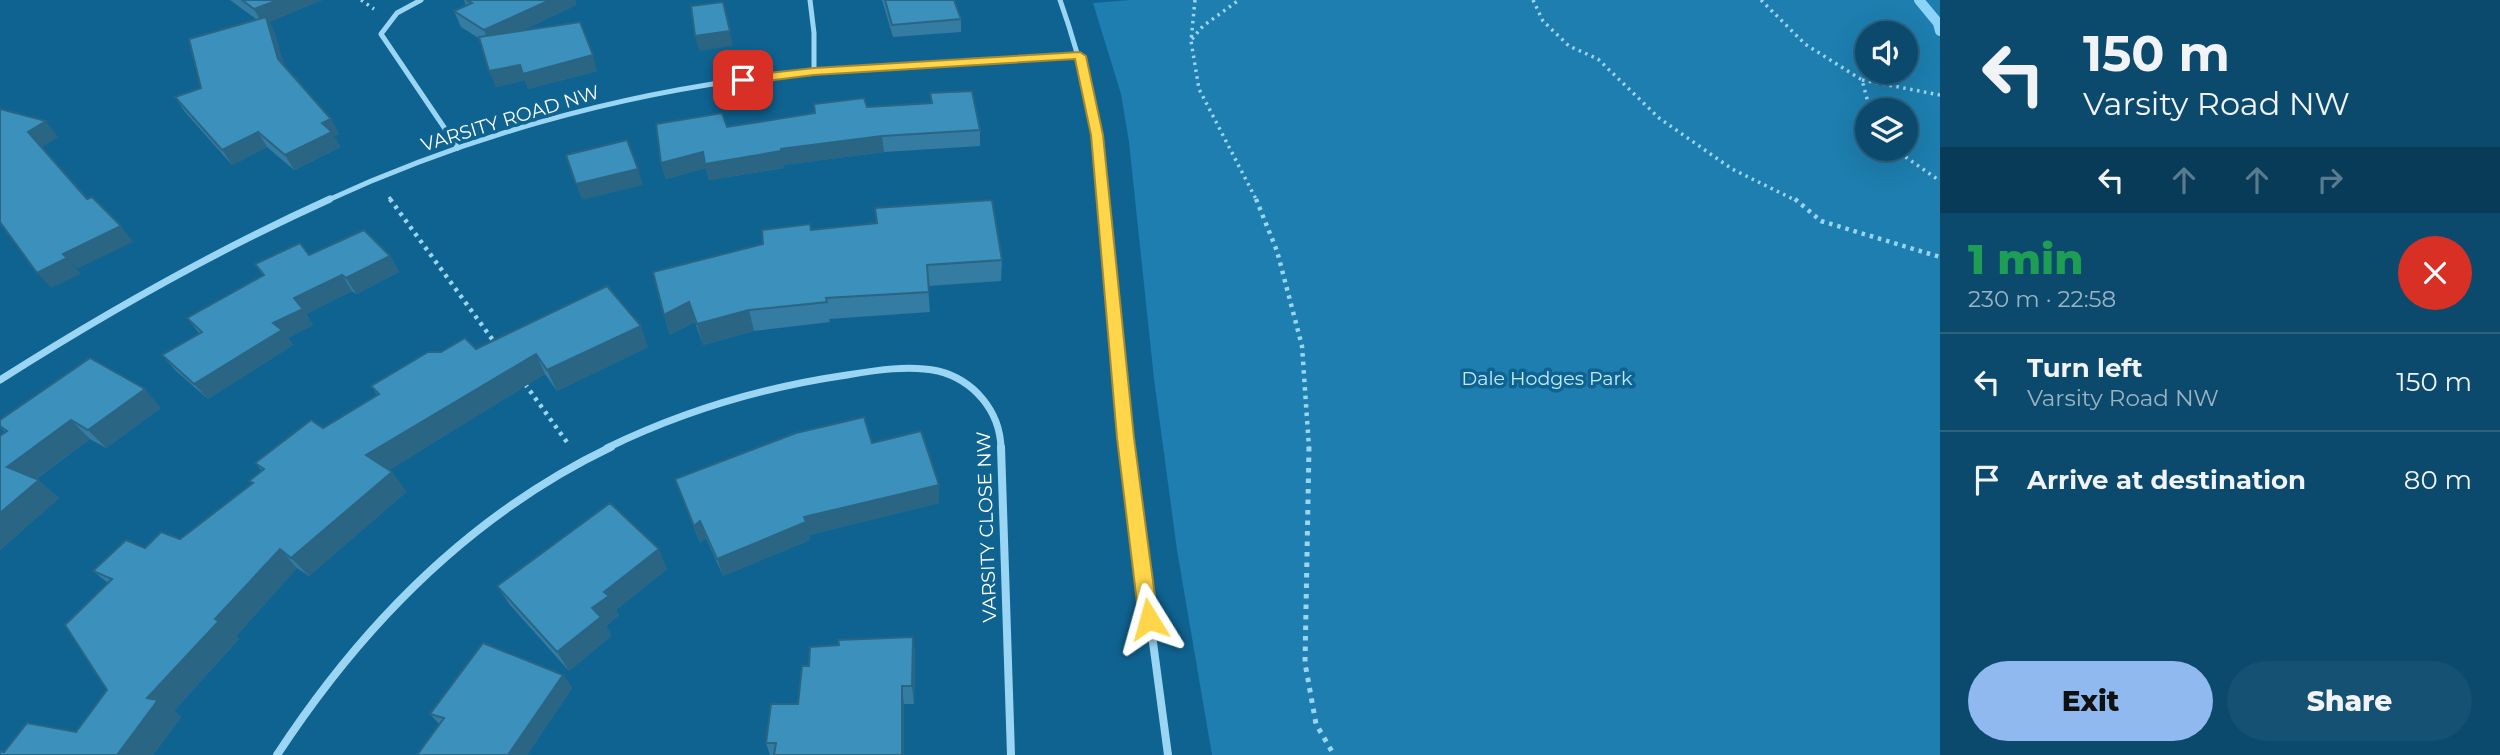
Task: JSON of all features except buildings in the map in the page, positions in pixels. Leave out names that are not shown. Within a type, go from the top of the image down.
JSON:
[{"type":"street","points":[[421,0],[389,19],[381,34],[458,148]]},
{"type":"street","points":[[810,0],[814,33],[814,72]]},
{"type":"street","points":[[1060,0],[1080,56],[1097,135],[1127,451],[1168,755]]},
{"type":"street","name":"VARSITY ROAD NW","points":[[0,380],[153,286],[293,214],[458,148],[611,104],[719,83],[814,72],[1080,56]]},
{"type":"street","name":"VARSITY CLOSE NW","points":[[278,755],[318,693],[368,633],[421,580],[488,523],[525,496],[582,463],[663,424],[756,391],[883,370],[940,371],[962,381],[990,405],[998,422],[1001,440],[1011,755]]},
{"type":"path","points":[[1195,0],[1191,41],[1199,89],[1256,198],[1277,251],[1302,346],[1309,452],[1305,663],[1316,724],[1334,755]]},
{"type":"path","points":[[1191,41],[1203,26],[1239,0]]},
{"type":"path","points":[[1533,0],[1543,21],[1569,46],[1598,59],[1659,118],[1732,169],[1792,196],[1821,221],[1940,257]]},
{"type":"path","points":[[1761,0],[1805,44],[1855,76]]},
{"type":"path","points":[[1883,84],[1940,95]]},
{"type":"path","points":[[1911,161],[1940,181]]},
{"type":"path","points":[[377,179],[503,353]]},
{"type":"path","points":[[519,375],[582,463]]},
{"type":"green space","name":"Dale Hodges Park","points":[[1130,0],[1940,0],[1940,755],[1212,755],[1177,550],[1121,94],[1093,3]]},
{"type":"waterway","points":[[1919,0],[1938,23],[1940,31]]},
{"type":"route","points":[[743,80],[814,72],[1080,56],[1097,135],[1126,438],[1149,619]]}]
